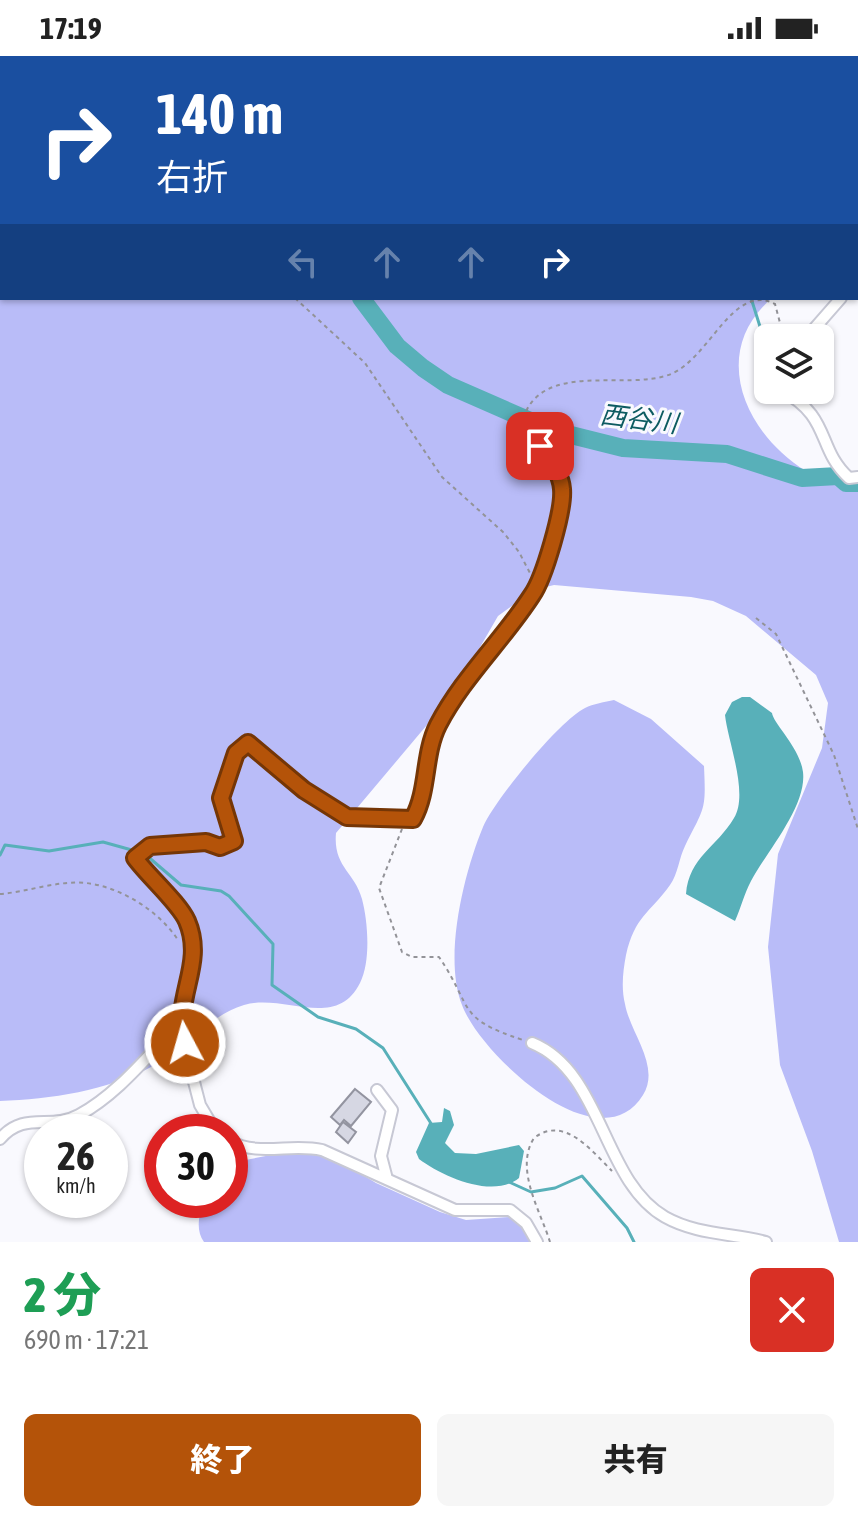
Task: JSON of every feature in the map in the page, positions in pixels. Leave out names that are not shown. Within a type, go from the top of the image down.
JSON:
[{"type":"street","points":[[818,324],[839,300]]},
{"type":"street","points":[[802,404],[811,410],[840,468],[849,478],[858,477]]},
{"type":"street","points":[[205,1114],[200,1105],[179,1024],[192,961],[186,919],[135,858],[150,846],[206,842],[229,846],[234,841],[221,798],[236,753],[248,743],[304,790],[347,817],[413,819],[422,803],[438,726],[536,587],[557,523],[562,489],[550,459],[540,446]]},
{"type":"street","points":[[0,1139],[20,1122],[54,1122],[75,1118],[94,1106],[179,1024]]},
{"type":"street","points":[[532,1043],[555,1056],[572,1076],[632,1184],[649,1205],[667,1218],[712,1234],[766,1242]]},
{"type":"street","points":[[377,1090],[392,1110],[381,1156],[387,1179]]},
{"type":"street","points":[[248,1149],[298,1147],[322,1150],[465,1213],[497,1208],[510,1210],[526,1223],[537,1242]]},
{"type":"path","points":[[297,300],[365,363],[423,453],[460,496],[503,532],[519,552],[536,587]]},
{"type":"path","points":[[540,446],[523,419],[528,404],[539,395],[588,378],[651,382],[676,372],[716,336],[730,314],[743,303],[760,300]]},
{"type":"path","points":[[767,300],[775,304],[780,324]]},
{"type":"path","points":[[756,618],[776,634],[841,773],[858,829]]},
{"type":"path","points":[[413,819],[398,834],[379,888],[401,950],[412,957],[439,957],[476,1020],[487,1028],[532,1043]]},
{"type":"path","points":[[0,894],[85,883],[125,895],[164,922],[192,961]]},
{"type":"path","points":[[550,1242],[531,1192],[531,1142],[538,1135],[555,1129],[571,1133],[618,1178],[632,1184]]},
{"type":"shaded area","points":[[0,300],[770,300],[753,319],[742,342],[739,366],[742,390],[751,414],[784,455],[806,471],[858,491],[858,1242],[839,1242],[812,1151],[780,1065],[768,947],[778,854],[822,748],[828,703],[816,675],[746,616],[713,601],[691,597],[554,585],[534,590],[498,616],[453,694],[336,833],[338,854],[362,899],[367,930],[363,974],[350,997],[337,1005],[323,1008],[276,1003],[244,1005],[219,1017],[165,1059],[135,1075],[78,1092],[0,1101]]},
{"type":"shaded area","points":[[750,697],[772,713],[801,763],[803,785],[793,814],[751,881],[735,921],[686,894],[688,881],[698,861],[727,828],[738,808],[739,782],[725,715],[732,702]]},
{"type":"shaded area","points":[[614,700],[651,719],[704,766],[705,792],[700,815],[673,881],[638,923],[626,955],[624,998],[647,1061],[648,1084],[643,1095],[623,1114],[599,1118],[571,1111],[543,1095],[492,1050],[473,1026],[462,1005],[457,985],[455,940],[469,867],[489,815],[528,763],[560,728],[585,708]]},
{"type":"shaded area","points":[[444,1108],[450,1111],[454,1125],[445,1143],[455,1153],[476,1154],[519,1145],[524,1151],[519,1178],[508,1184],[482,1186],[441,1173],[419,1159],[416,1152],[429,1123],[442,1122]]},
{"type":"shaded area","points":[[297,1150],[338,1160],[376,1183],[440,1212],[466,1220],[509,1217],[522,1227],[531,1242],[204,1242],[200,1218],[248,1218],[248,1160]]},
{"type":"building","points":[[355,1089],[371,1102],[351,1126],[344,1120],[340,1125],[331,1117]]},
{"type":"building","points":[[343,1122],[356,1132],[348,1143],[336,1132]]},
{"type":"waterway","name":"西谷川","points":[[362,300],[397,346],[423,368],[448,385],[551,430],[623,448],[727,454],[802,478],[838,476],[846,483],[858,483]]},
{"type":"waterway","points":[[752,300],[759,324]]},
{"type":"waterway","name":"西谷川","points":[[834,469],[838,476]]},
{"type":"waterway","points":[[0,855],[5,845],[49,851],[103,842],[139,852]]},
{"type":"waterway","points":[[146,855],[181,885],[221,891],[229,896],[273,944],[272,985],[318,1017],[356,1029],[383,1048],[432,1125]]},
{"type":"waterway","points":[[509,1182],[531,1192],[555,1188],[582,1176],[627,1228],[634,1242]]},
{"type":"route","points":[[185,1043],[179,1024],[181,1000],[190,980],[192,961],[186,919],[135,858],[150,846],[206,842],[220,847],[229,846],[234,841],[234,832],[224,816],[221,798],[236,753],[243,744],[248,743],[304,790],[347,817],[413,819],[422,803],[432,742],[438,726],[482,660],[535,592],[557,523],[562,489],[550,459],[540,446]]}]
